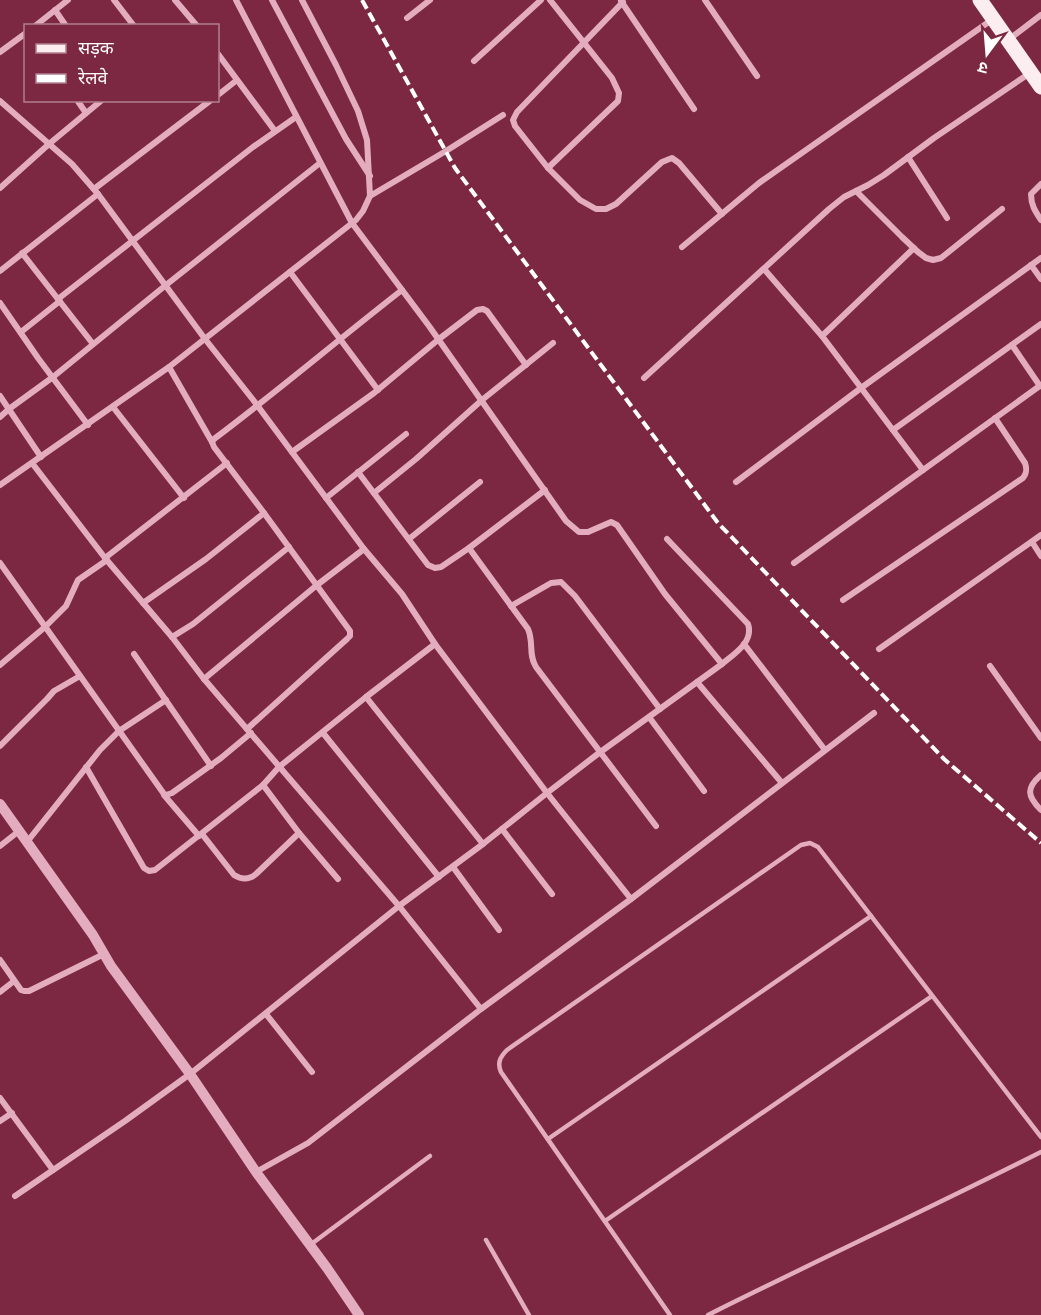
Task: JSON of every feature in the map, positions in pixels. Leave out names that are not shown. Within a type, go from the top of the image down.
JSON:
[{"type":"main road","points":[[980,0],[1041,87]]},
{"type":"street","points":[[38,24],[68,0]]},
{"type":"street","points":[[114,0],[132,24]]},
{"type":"street","points":[[175,0],[195,24]]},
{"type":"street","points":[[236,0],[352,223],[439,339],[566,521],[579,532],[588,532],[611,522],[617,525],[665,594],[722,664]]},
{"type":"street","points":[[272,0],[346,139],[370,176]]},
{"type":"street","points":[[0,486],[169,368],[352,223],[363,211],[370,196],[367,140],[358,111],[302,0]]},
{"type":"street","points":[[407,18],[430,0]]},
{"type":"street","points":[[474,61],[541,0]]},
{"type":"street","points":[[548,168],[618,101],[619,93],[616,85],[550,0]]},
{"type":"street","points":[[705,0],[757,76]]},
{"type":"street","points":[[694,109],[622,1],[517,112],[513,120],[514,126],[548,168],[580,200],[596,209],[616,204],[662,162],[672,158],[679,163],[722,214]]},
{"type":"street","points":[[55,10],[65,24]]},
{"type":"street","points":[[1008,40],[1041,15]]},
{"type":"street","points":[[682,247],[759,183],[994,19]]},
{"type":"street","points":[[0,52],[24,34]]},
{"type":"street","points":[[219,55],[275,131]]},
{"type":"street","points":[[644,378],[829,209],[908,158],[1031,72]]},
{"type":"street","points":[[219,94],[237,80]]},
{"type":"street","points":[[0,102],[72,164],[96,192],[364,549],[402,594],[435,644],[547,793],[631,899]]},
{"type":"street","points":[[78,102],[86,113]]},
{"type":"street","points":[[0,188],[100,102]]},
{"type":"street","points":[[0,271],[208,102]]},
{"type":"street","points":[[370,196],[502,115]]},
{"type":"street","points":[[21,332],[133,241],[296,117]]},
{"type":"street","points":[[908,158],[947,218]]},
{"type":"street","points":[[0,417],[320,163]]},
{"type":"street","points":[[1041,184],[1031,194],[1031,201],[1041,219]]},
{"type":"street","points":[[856,191],[914,248],[926,258],[933,260],[941,258],[1002,209]]},
{"type":"street","points":[[822,336],[914,248]]},
{"type":"street","points":[[22,253],[93,344]]},
{"type":"street","points":[[736,482],[1041,258]]},
{"type":"street","points":[[1031,265],[1041,279]]},
{"type":"street","points":[[764,269],[822,336],[922,470]]},
{"type":"street","points":[[290,272],[378,390]]},
{"type":"street","points":[[212,442],[402,290]]},
{"type":"street","points":[[0,303],[88,425]]},
{"type":"street","points":[[292,452],[378,390],[477,310],[487,311],[526,365]]},
{"type":"street","points":[[893,430],[1041,324]]},
{"type":"street","points":[[374,493],[482,400],[553,343]]},
{"type":"street","points":[[795,563],[1041,385],[1012,345]]},
{"type":"street","points":[[164,794],[172,794],[211,766],[350,636],[350,631],[317,585],[214,447],[169,368]]},
{"type":"street","points":[[0,396],[41,457]]},
{"type":"street","points":[[112,407],[184,498]]},
{"type":"street","points":[[843,600],[1023,478],[1027,467],[995,418]]},
{"type":"street","points":[[326,498],[406,434]]},
{"type":"street","points":[[0,665],[66,606],[78,580],[227,463]]},
{"type":"street","points":[[32,464],[106,559],[279,767],[399,906],[481,1010]]},
{"type":"street","points":[[358,472],[428,565],[435,568],[441,567],[469,548],[545,490]]},
{"type":"street","points":[[409,539],[480,482]]},
{"type":"street","points":[[143,603],[206,559],[264,513]]},
{"type":"street","points":[[879,649],[1041,535]]},
{"type":"street","points":[[15,1196],[190,1074],[399,906],[741,648],[750,631],[748,624],[667,539]]},
{"type":"street","points":[[1032,542],[1041,556]]},
{"type":"street","points":[[172,637],[193,624],[289,547]]},
{"type":"street","points":[[469,548],[530,634],[531,658],[536,667],[656,826]]},
{"type":"street","points":[[204,678],[364,549]]},
{"type":"street","points":[[0,563],[2,572],[45,627],[158,788],[234,875],[238,878],[250,879],[299,833]]},
{"type":"street","points":[[511,606],[551,584],[561,582],[575,596],[660,709]]},
{"type":"street","points":[[86,767],[144,868],[150,871],[155,870],[263,785],[279,767],[435,644]]},
{"type":"street","points":[[744,644],[825,750]]},
{"type":"street","points":[[134,654],[211,766]]},
{"type":"street","points":[[990,666],[1041,738]]},
{"type":"street","points":[[0,746],[54,691],[80,676]]},
{"type":"street","points":[[697,682],[782,783]]},
{"type":"street","points":[[366,697],[483,844]]},
{"type":"street","points":[[27,842],[100,750],[119,731],[166,700]]},
{"type":"street","points":[[256,1172],[308,1143],[874,713]]},
{"type":"street","points":[[649,717],[704,791]]},
{"type":"street","points":[[323,733],[439,877]]},
{"type":"street","points":[[1041,775],[1032,785],[1030,794],[1031,799],[1041,810]]},
{"type":"street","points":[[263,785],[338,879]]},
{"type":"street","points":[[0,804],[93,935],[111,966],[190,1074],[256,1172],[359,1315]]},
{"type":"street","points":[[502,829],[552,894]]},
{"type":"street","points":[[0,846],[19,831]]},
{"type":"street","points":[[453,867],[499,930]]},
{"type":"street","points":[[0,960],[24,992],[104,954]]},
{"type":"street","points":[[0,992],[14,981]]},
{"type":"street","points":[[266,1014],[312,1072]]},
{"type":"street","points":[[0,1098],[53,1170]]},
{"type":"street","points":[[0,1121],[12,1113]]},
{"type":"lane","points":[[670,1315],[501,1072],[499,1063],[502,1055],[516,1044],[806,843],[814,844],[1041,1137]]},
{"type":"lane","points":[[548,1139],[871,916]]},
{"type":"lane","points":[[605,1221],[932,996]]},
{"type":"lane","points":[[708,1315],[1041,1152]]},
{"type":"lane","points":[[310,1245],[430,1156]]},
{"type":"lane","points":[[486,1240],[529,1315]]},
{"type":"railway","points":[[362,0],[455,168],[718,523],[944,759],[1041,843]]}]
